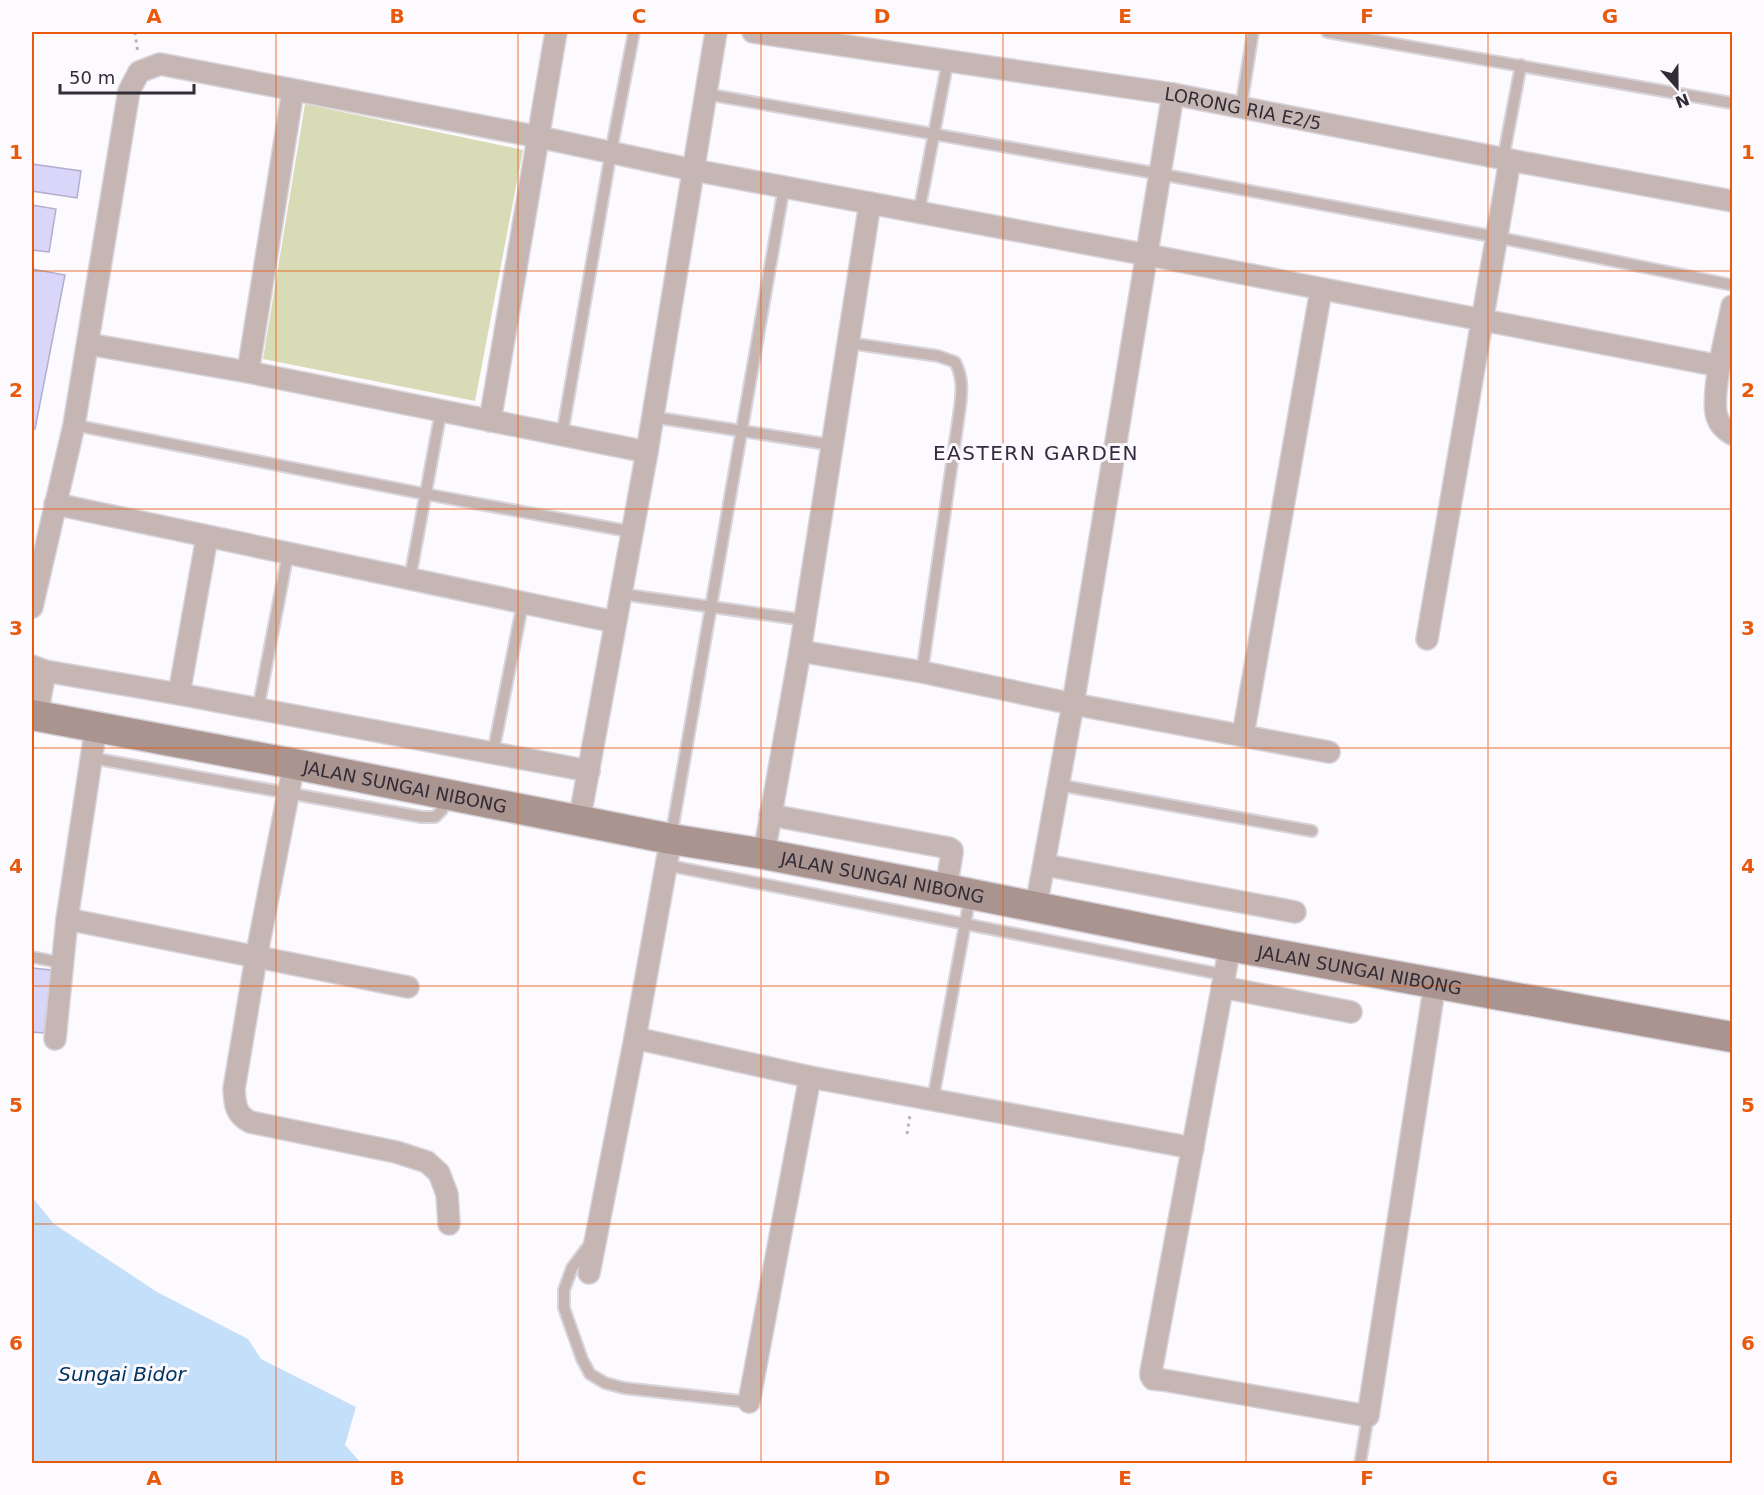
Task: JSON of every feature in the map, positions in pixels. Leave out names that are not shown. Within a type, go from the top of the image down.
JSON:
[{"type":"street","points":[[490,421],[556,32]]},
{"type":"street","points":[[579,822],[647,452],[716,32]]},
{"type":"street","name":"LORONG RIA E2/5","points":[[753,32],[1173,94],[1506,160],[1732,201]]},
{"type":"street","points":[[32,607],[74,425],[129,92],[139,72],[160,64],[539,137],[693,170],[1148,255],[1720,366]]},
{"type":"street","points":[[248,372],[293,90]]},
{"type":"street","points":[[1036,907],[1073,704],[1173,94]]},
{"type":"street","points":[[1428,639],[1496,237],[1506,160]]},
{"type":"street","points":[[764,854],[800,651],[870,203]]},
{"type":"street","points":[[1243,735],[1321,290]]},
{"type":"street","points":[[1732,306],[1714,404],[1721,427],[1732,434]]},
{"type":"street","points":[[88,344],[248,372],[647,452]]},
{"type":"street","points":[[56,504],[615,622]]},
{"type":"street","points":[[179,694],[207,537]]},
{"type":"street","points":[[800,651],[922,672],[1073,704],[1329,752]]},
{"type":"street","points":[[34,716],[38,669],[590,771]]},
{"type":"street","name":"JALAN SUNGAI NIBONG","points":[[34,716],[294,764],[579,822],[669,852],[764,854],[1036,907],[1226,969],[1435,983],[1732,1037]]},
{"type":"street","points":[[55,1039],[67,919],[96,727]]},
{"type":"street","points":[[294,764],[256,958],[234,1089],[235,1107],[243,1118],[250,1122],[396,1152],[427,1162],[439,1173],[447,1194],[449,1224]]},
{"type":"street","points":[[770,815],[949,848],[952,850],[958,891]]},
{"type":"street","points":[[589,1273],[669,852]]},
{"type":"street","points":[[1045,865],[1295,912]]},
{"type":"street","points":[[67,919],[408,987]]},
{"type":"street","points":[[1351,1012],[1226,969],[1151,1376],[1153,1378],[1368,1416],[1435,983]]},
{"type":"street","points":[[635,1038],[810,1077],[1193,1148]]},
{"type":"street","points":[[749,1402],[810,1077]]},
{"type":"lane","points":[[562,435],[634,32]]},
{"type":"lane","points":[[1241,107],[1253,32]]},
{"type":"lane","points":[[1328,32],[1732,103]]},
{"type":"lane","points":[[919,212],[948,60]]},
{"type":"lane","points":[[1506,160],[1521,65]]},
{"type":"lane","points":[[706,94],[1160,174],[1496,237],[1732,285]]},
{"type":"lane","points":[[784,187],[669,852],[965,923],[1226,969]]},
{"type":"lane","points":[[849,344],[938,356],[955,362],[961,373],[960,407],[922,672]]},
{"type":"lane","points":[[410,578],[441,411]]},
{"type":"lane","points":[[653,417],[832,445]]},
{"type":"lane","points":[[74,425],[633,532]]},
{"type":"lane","points":[[258,709],[288,554]]},
{"type":"lane","points":[[621,594],[804,620]]},
{"type":"lane","points":[[493,753],[523,602]]},
{"type":"lane","points":[[92,758],[422,817],[435,817],[442,810],[446,795]]},
{"type":"lane","points":[[1059,785],[1312,831]]},
{"type":"lane","points":[[933,1100],[965,923],[958,891]]},
{"type":"lane","points":[[32,957],[63,963]]},
{"type":"lane","points":[[596,1237],[573,1268],[564,1290],[564,1308],[582,1359],[590,1374],[605,1383],[624,1388],[749,1402]]},
{"type":"lane","points":[[1360,1464],[1368,1416]]},
{"type":"green space","points":[[305,104],[523,150],[475,401],[263,359]]},
{"type":"water","name":"Sungai Bidor","points":[[32,1197],[54,1224],[157,1292],[248,1339],[261,1359],[356,1407],[345,1445],[361,1463],[32,1463]]},
{"type":"building","points":[[32,164],[81,171],[77,198],[32,191]]},
{"type":"building","points":[[32,205],[56,209],[49,252],[32,250]]},
{"type":"building","points":[[32,269],[65,275],[35,429],[32,428]]},
{"type":"building","points":[[32,968],[51,970],[44,1033],[32,1032]]},
{"type":"district","name":"EASTERN GARDEN","points":[[1036,453]]}]
